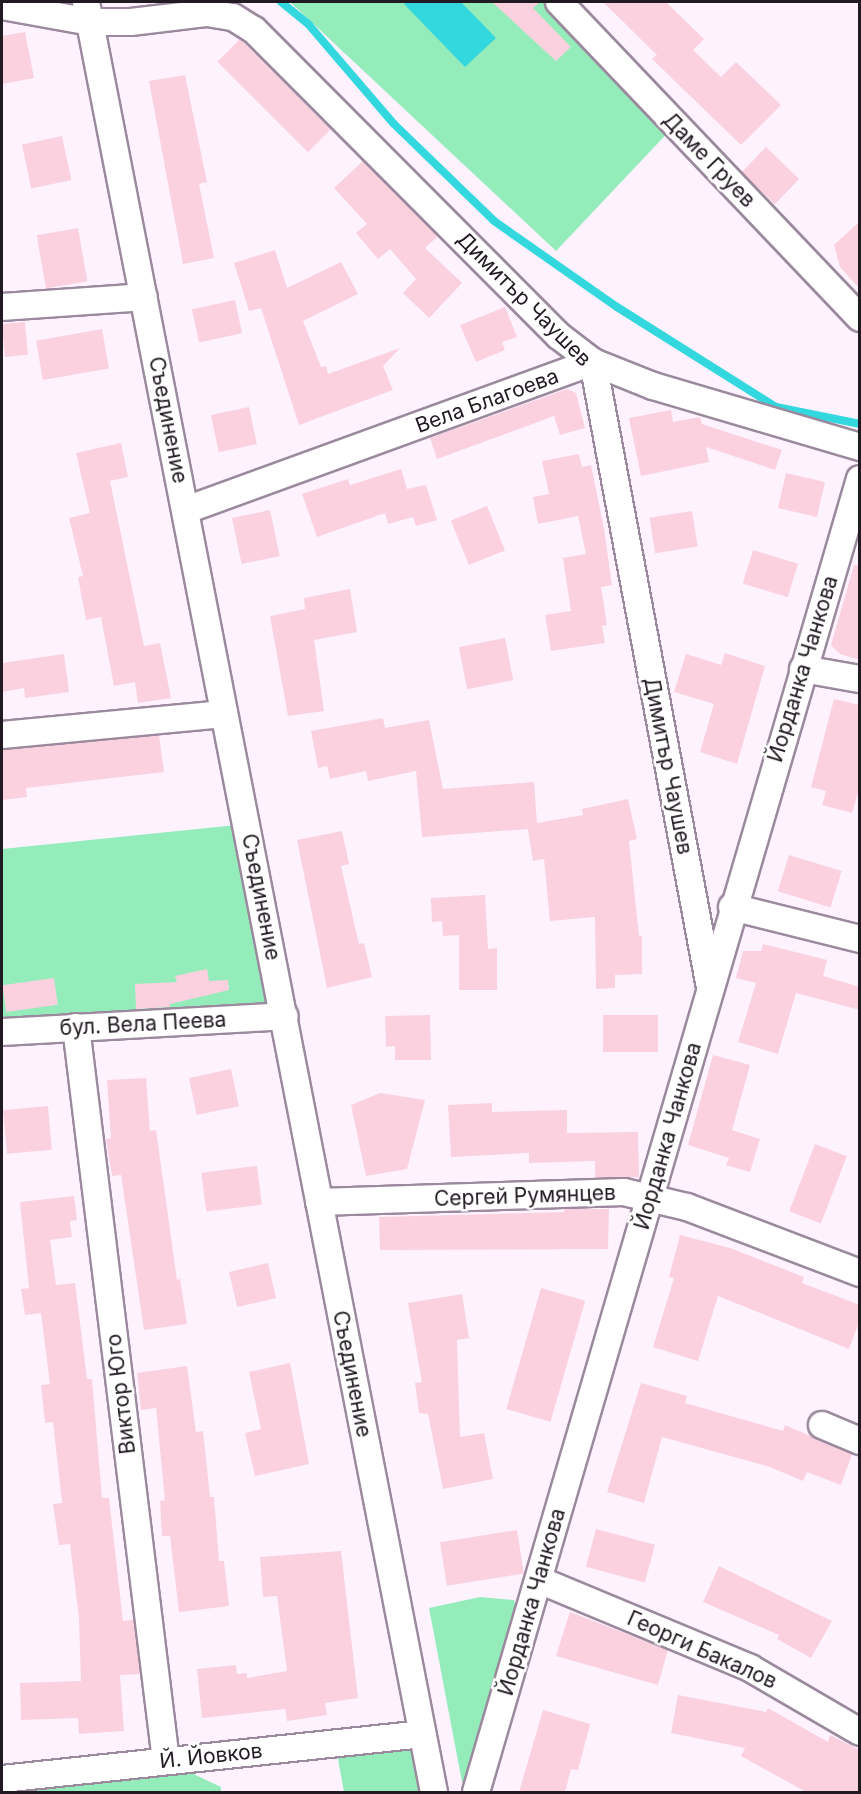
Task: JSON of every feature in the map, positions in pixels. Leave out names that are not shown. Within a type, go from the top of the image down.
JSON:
[{"type":"street","name":"Даме Груев","points":[[559,2],[860,318]]},
{"type":"street","name":"Димитър Чаушев","points":[[2,6],[89,12],[131,22],[207,13],[233,17],[254,30],[560,336],[593,362],[710,988]]},
{"type":"street","name":"Съединение","points":[[89,12],[434,1792]]},
{"type":"street","points":[[2,307],[144,297]]},
{"type":"street","points":[[593,362],[653,386],[860,447]]},
{"type":"street","name":"Вела Благоева","points":[[186,510],[593,362]]},
{"type":"street","name":"Йорданка Чанкова","points":[[476,1792],[652,1196],[732,907],[860,479]]},
{"type":"street","points":[[803,669],[860,679]]},
{"type":"street","points":[[2,735],[224,714]]},
{"type":"street","points":[[732,907],[860,939]]},
{"type":"street","name":"бул. Вела Пеева","points":[[2,1032],[285,1016]]},
{"type":"street","name":"Виктор Юго","points":[[76,1028],[166,1761]]},
{"type":"street","name":"Сергей Румянцев","points":[[320,1202],[624,1192],[652,1196],[860,1273]]},
{"type":"street","points":[[822,1425],[860,1441]]},
{"type":"street","name":"Георги Бакалов","points":[[539,1580],[750,1668],[860,1732]]},
{"type":"street","name":"Й. Йовков","points":[[2,1779],[421,1734]]},
{"type":"green space","points":[[290,2],[559,2],[676,124],[556,251]]},
{"type":"green space","points":[[246,824],[285,1016],[2,1033],[2,849]]},
{"type":"green space","points":[[480,1597],[514,1600],[517,1612],[473,1780],[462,1782],[429,1608]]},
{"type":"green space","points":[[421,1734],[433,1792],[344,1792],[335,1743]]},
{"type":"green space","points":[[166,1761],[221,1787],[221,1792],[2,1792],[2,1779]]},
{"type":"water","points":[[407,2],[461,2],[496,38],[465,67],[404,4]]},
{"type":"building","points":[[492,2],[540,2],[533,8],[571,47],[556,61]]},
{"type":"building","points":[[603,2],[666,2],[704,39],[693,50],[721,77],[736,62],[781,105],[741,145],[652,59],[657,55]]},
{"type":"building","points":[[25,32],[34,78],[2,84],[2,36]]},
{"type":"building","points":[[240,39],[331,130],[308,152],[217,62]]},
{"type":"building","points":[[185,75],[207,182],[199,184],[214,258],[183,264],[149,81]]},
{"type":"building","points":[[62,136],[71,180],[31,189],[22,145]]},
{"type":"building","points":[[766,147],[799,179],[775,204],[742,172]]},
{"type":"building","points":[[363,161],[438,236],[425,248],[462,283],[429,318],[403,293],[416,279],[390,249],[378,259],[356,233],[367,224],[334,188]]},
{"type":"building","points":[[860,221],[860,289],[840,267],[834,245]]},
{"type":"building","points":[[78,228],[87,281],[46,288],[37,235]]},
{"type":"building","points":[[275,250],[287,288],[341,262],[358,294],[303,321],[321,367],[326,366],[328,374],[400,348],[383,366],[393,390],[299,425],[261,308],[249,311],[234,263]]},
{"type":"building","points":[[235,300],[242,333],[199,342],[192,309]]},
{"type":"building","points":[[505,307],[517,337],[502,342],[505,350],[476,362],[460,325]]},
{"type":"building","points":[[25,322],[28,355],[5,357],[2,324]]},
{"type":"building","points":[[102,329],[109,368],[43,380],[36,341]]},
{"type":"building","points":[[567,389],[576,393],[585,428],[560,435],[554,416],[437,459],[430,438]]},
{"type":"building","points":[[249,407],[257,444],[219,452],[211,415]]},
{"type":"building","points":[[671,410],[673,422],[700,417],[702,424],[782,450],[775,470],[706,447],[709,462],[641,476],[629,418]]},
{"type":"building","points":[[121,443],[128,477],[110,481],[144,646],[160,643],[171,698],[138,703],[135,682],[114,686],[101,617],[86,620],[78,577],[83,576],[69,518],[90,513],[76,453]]},
{"type":"building","points":[[579,454],[582,467],[591,465],[612,585],[601,587],[607,625],[602,626],[605,643],[551,651],[545,615],[571,611],[563,558],[586,554],[578,516],[538,524],[533,497],[549,494],[542,461]]},
{"type":"building","points":[[401,469],[407,489],[426,485],[437,520],[416,526],[413,517],[388,524],[385,513],[317,537],[302,494],[348,479],[350,485]]},
{"type":"building","points":[[786,473],[825,482],[817,517],[778,508]]},
{"type":"building","points":[[487,506],[505,551],[469,565],[451,521]]},
{"type":"building","points":[[270,510],[280,556],[242,564],[232,518]]},
{"type":"building","points":[[692,511],[698,547],[655,553],[650,518]]},
{"type":"building","points":[[753,550],[798,564],[788,597],[743,583]]},
{"type":"building","points":[[854,565],[860,566],[860,660],[840,654],[831,645]]},
{"type":"building","points":[[350,589],[357,632],[314,640],[324,711],[288,716],[270,616],[305,609],[304,598]]},
{"type":"building","points":[[505,638],[513,680],[467,689],[459,647]]},
{"type":"building","points":[[725,653],[765,666],[737,764],[700,752],[714,704],[674,692],[686,654],[721,665]]},
{"type":"building","points":[[64,654],[69,692],[25,698],[24,688],[2,692],[2,663]]},
{"type":"building","points":[[834,699],[860,705],[860,786],[852,813],[822,805],[826,791],[811,787]]},
{"type":"building","points":[[383,718],[385,728],[429,720],[443,789],[534,782],[537,823],[583,815],[582,809],[628,799],[637,839],[629,841],[639,936],[642,936],[642,974],[615,975],[615,988],[596,989],[595,917],[550,921],[544,859],[533,861],[528,829],[422,837],[416,771],[368,781],[366,771],[330,779],[327,766],[318,768],[311,731]]},
{"type":"building","points":[[159,735],[164,772],[26,788],[27,797],[2,800],[2,750]]},
{"type":"building","points":[[342,831],[349,864],[341,866],[359,944],[364,943],[372,977],[327,988],[297,840]]},
{"type":"building","points":[[789,855],[842,871],[830,907],[778,891]]},
{"type":"building","points":[[485,895],[488,949],[497,948],[497,990],[459,990],[459,935],[443,936],[442,921],[432,922],[431,898]]},
{"type":"building","points":[[763,944],[827,960],[823,976],[860,987],[860,1010],[796,993],[778,1054],[738,1042],[756,983],[736,978],[743,951],[761,951]]},
{"type":"building","points":[[207,969],[209,981],[228,980],[229,990],[170,1004],[170,1007],[136,1009],[135,984],[177,982],[175,976]]},
{"type":"building","points":[[54,978],[58,1005],[6,1012],[3,985]]},
{"type":"building","points":[[430,1015],[431,1060],[395,1060],[395,1046],[386,1047],[385,1016]]},
{"type":"building","points":[[603,1015],[658,1015],[658,1052],[603,1052]]},
{"type":"building","points":[[713,1055],[750,1065],[732,1130],[760,1139],[750,1172],[726,1165],[729,1158],[688,1145]]},
{"type":"building","points":[[231,1069],[239,1106],[197,1115],[189,1078]]},
{"type":"building","points":[[146,1078],[150,1131],[156,1130],[177,1280],[180,1279],[187,1324],[144,1330],[121,1175],[112,1176],[106,1139],[111,1138],[107,1080]]},
{"type":"building","points":[[380,1093],[425,1100],[407,1169],[366,1176],[351,1105]]},
{"type":"building","points":[[492,1103],[492,1112],[567,1110],[567,1133],[638,1132],[639,1177],[595,1178],[595,1161],[529,1163],[529,1153],[451,1157],[448,1105]]},
{"type":"building","points":[[48,1106],[52,1150],[7,1154],[3,1110]]},
{"type":"building","points":[[815,1144],[847,1156],[821,1223],[789,1211]]},
{"type":"building","points":[[257,1166],[262,1205],[206,1212],[201,1173]]},
{"type":"building","points":[[74,1196],[77,1220],[70,1221],[72,1237],[50,1240],[56,1285],[75,1283],[87,1379],[92,1379],[102,1498],[109,1498],[123,1621],[134,1620],[140,1674],[120,1675],[124,1731],[79,1734],[78,1718],[21,1720],[20,1683],[81,1681],[79,1618],[70,1544],[59,1545],[53,1504],[62,1503],[53,1422],[45,1423],[41,1385],[50,1384],[41,1313],[25,1315],[21,1289],[29,1288],[20,1202]]},
{"type":"building","points":[[564,1209],[609,1209],[608,1249],[380,1250],[379,1217],[564,1212]]},
{"type":"building","points":[[680,1235],[730,1248],[804,1277],[802,1283],[860,1305],[860,1320],[849,1349],[718,1296],[698,1361],[653,1347],[674,1278],[669,1277]]},
{"type":"building","points":[[268,1263],[276,1298],[237,1307],[229,1272]]},
{"type":"building","points":[[541,1288],[585,1301],[550,1422],[506,1409]]},
{"type":"building","points":[[462,1294],[469,1338],[457,1340],[460,1437],[484,1433],[493,1479],[443,1489],[428,1414],[419,1413],[415,1383],[422,1382],[408,1303]]},
{"type":"building","points":[[290,1363],[309,1464],[255,1476],[245,1433],[261,1429],[249,1372]]},
{"type":"building","points":[[187,1366],[196,1432],[203,1431],[210,1497],[214,1497],[219,1561],[224,1561],[229,1606],[179,1612],[170,1536],[162,1536],[160,1501],[165,1500],[156,1408],[141,1410],[137,1373]]},
{"type":"building","points":[[641,1383],[687,1396],[685,1403],[783,1431],[785,1425],[852,1454],[841,1485],[807,1472],[803,1481],[770,1467],[662,1437],[644,1503],[607,1492]]},
{"type":"building","points":[[596,1529],[655,1545],[645,1582],[586,1567]]},
{"type":"building","points":[[517,1530],[524,1573],[447,1586],[440,1542]]},
{"type":"building","points":[[341,1551],[358,1698],[325,1703],[327,1715],[287,1721],[285,1709],[202,1718],[197,1669],[236,1665],[237,1674],[247,1673],[247,1678],[287,1671],[277,1596],[263,1597],[260,1557]]},
{"type":"building","points":[[719,1566],[832,1621],[811,1658],[777,1639],[779,1635],[703,1602]]},
{"type":"building","points":[[570,1612],[668,1650],[658,1685],[556,1656]]},
{"type":"building","points":[[678,1695],[766,1712],[768,1708],[828,1742],[830,1735],[860,1750],[860,1792],[806,1792],[741,1756],[745,1748],[671,1733]]},
{"type":"building","points":[[543,1710],[590,1724],[578,1770],[571,1769],[565,1792],[519,1792]]},
{"type":"waterway","points":[[281,2],[309,25],[394,124],[494,221],[617,307],[776,407],[860,424]]}]
